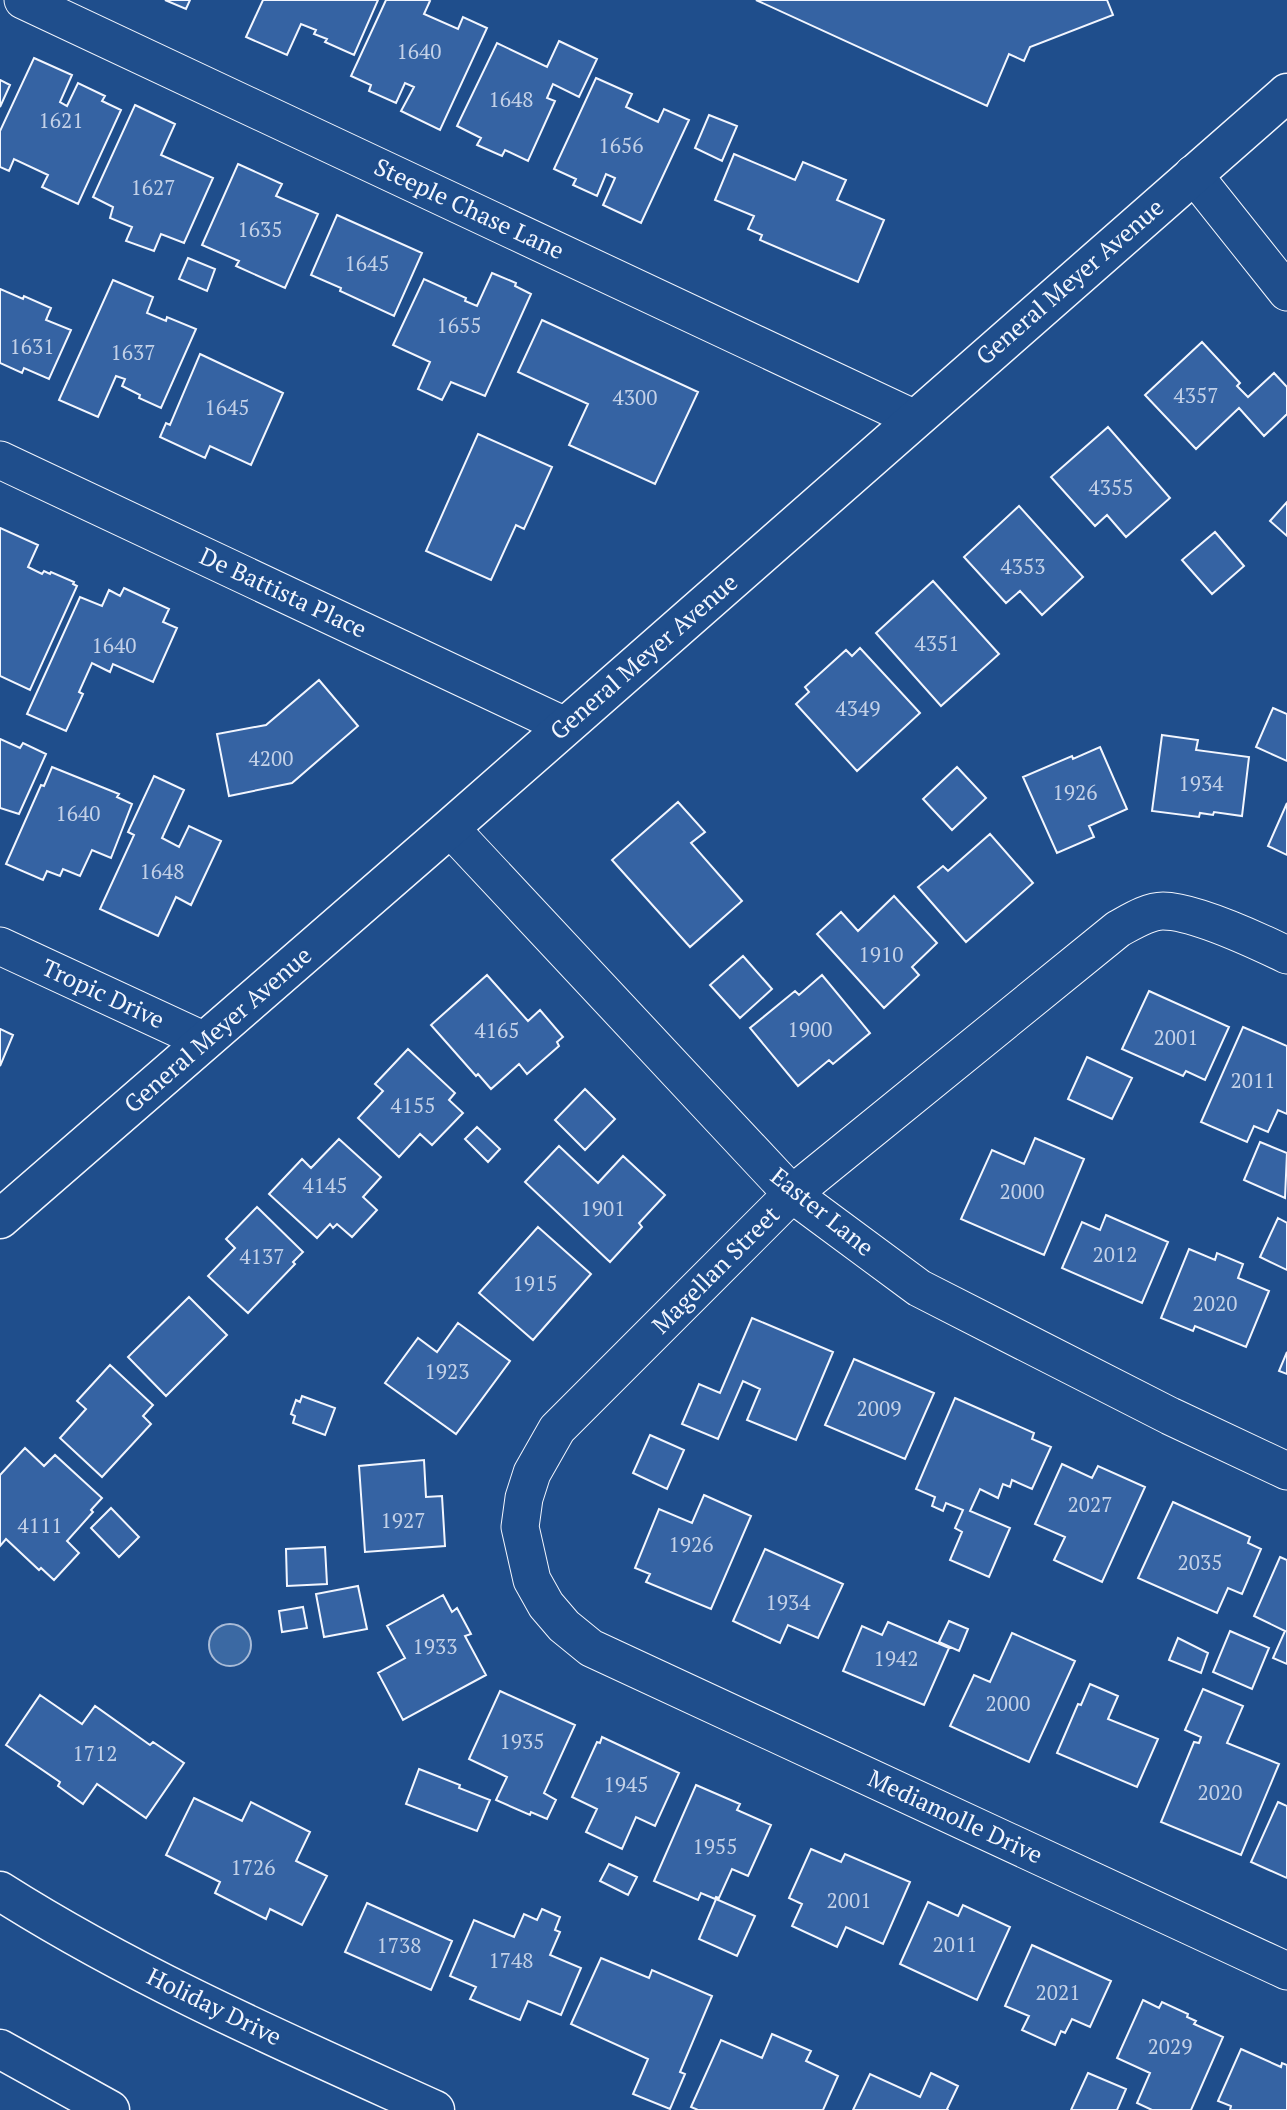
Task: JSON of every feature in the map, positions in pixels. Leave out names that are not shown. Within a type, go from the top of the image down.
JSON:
[{"type":"main road","name":"General Meyer Avenue","points":[[0,1219],[1287,93]]},
{"type":"main road","name":"Holiday Drive","points":[[0,1891],[58,1927],[243,2023],[422,2107]]},
{"type":"main road","points":[[0,2049],[110,2110]]},
{"type":"street","name":"Steeple Chase Lane","points":[[23,0],[915,419]]},
{"type":"street","points":[[1193,174],[1287,292]]},
{"type":"street","name":"De Battista Place","points":[[0,460],[565,726]]},
{"type":"street","name":"Easter Lane","points":[[450,828],[792,1194],[919,1288],[1170,1416],[1287,1471]]},
{"type":"street","name":"Magellan Street","points":[[623,1664],[591,1648],[564,1626],[546,1605],[532,1580],[520,1527],[524,1499],[531,1473],[557,1429],[792,1194],[1118,929],[1163,911],[1205,921],[1287,955]]},
{"type":"street","name":"Tropic Drive","points":[[0,946],[205,1041]]},
{"type":"street","name":"Mediamolle Drive","points":[[623,1664],[1287,1971]]},
{"type":"water","points":[[230,1624],[245,1630],[251,1645],[245,1660],[230,1666],[215,1660],[209,1645],[215,1630]]},
{"type":"building","points":[[165,0],[190,0],[186,9]]},
{"type":"building","points":[[263,0],[378,0],[354,55],[325,42],[327,39],[314,34],[316,30],[301,24],[287,55],[246,37]]},
{"type":"building","points":[[386,0],[428,0],[430,1],[424,14],[458,29],[463,17],[487,28],[440,130],[401,111],[414,87],[405,83],[396,103],[369,91],[371,85],[351,76]]},
{"type":"building","points":[[756,0],[1107,0],[1113,15],[1030,47],[1024,61],[1009,54],[987,106]]},
{"type":"building","points":[[559,41],[597,59],[579,97],[553,84],[547,98],[555,101],[528,161],[505,150],[502,156],[477,145],[481,138],[457,126],[497,43],[547,67]]},
{"type":"building","points":[[34,58],[72,75],[60,102],[67,106],[78,83],[105,96],[102,101],[121,110],[78,204],[42,187],[48,175],[14,159],[9,171],[0,167],[0,131]]},
{"type":"building","points":[[596,78],[632,94],[626,107],[658,122],[664,109],[689,120],[641,223],[603,205],[615,178],[606,174],[597,196],[573,185],[576,179],[554,169]]},
{"type":"building","points":[[0,80],[10,85],[0,107]]},
{"type":"building","points":[[135,105],[175,124],[161,155],[213,178],[184,243],[161,234],[154,251],[126,241],[132,227],[110,218],[113,207],[93,197]]},
{"type":"building","points":[[709,115],[737,126],[722,161],[695,148]]},
{"type":"building","points":[[734,154],[795,180],[803,162],[846,180],[837,200],[884,220],[858,282],[760,240],[762,235],[748,229],[754,216],[715,200]]},
{"type":"building","points":[[238,164],[282,184],[276,196],[318,214],[285,288],[236,266],[239,261],[202,245]]},
{"type":"building","points":[[337,215],[422,253],[394,316],[311,275]]},
{"type":"building","points":[[188,258],[215,269],[207,291],[179,279]]},
{"type":"building","points":[[492,273],[516,283],[515,286],[531,294],[485,396],[451,382],[442,400],[418,389],[430,362],[393,345],[424,279],[466,298],[465,301],[477,306]]},
{"type":"building","points":[[113,280],[153,297],[147,313],[166,321],[167,317],[196,329],[161,408],[122,386],[125,379],[116,376],[98,417],[59,400]]},
{"type":"building","points":[[0,289],[51,308],[46,320],[71,330],[49,379],[24,368],[22,373],[0,363]]},
{"type":"building","points":[[542,320],[698,392],[655,484],[569,445],[588,404],[518,372]]},
{"type":"building","points":[[1202,342],[1240,383],[1237,386],[1248,397],[1274,373],[1287,387],[1287,414],[1264,436],[1239,408],[1196,449],[1145,395]]},
{"type":"building","points":[[200,354],[283,393],[251,465],[210,446],[205,458],[160,437],[166,423],[170,425]]},
{"type":"building","points":[[1108,427],[1170,498],[1126,537],[1107,515],[1095,526],[1051,477]]},
{"type":"building","points":[[478,434],[552,467],[524,529],[516,525],[491,580],[426,551]]},
{"type":"building","points":[[1287,502],[1287,536],[1270,521]]},
{"type":"building","points":[[1019,506],[1083,577],[1042,615],[1020,591],[1006,603],[964,557]]},
{"type":"building","points":[[0,528],[38,545],[28,567],[42,574],[44,571],[50,574],[51,572],[77,586],[30,690],[0,676]]},
{"type":"building","points":[[1215,532],[1244,566],[1212,594],[1182,560]]},
{"type":"building","points":[[933,581],[999,654],[941,706],[876,633]]},
{"type":"building","points":[[124,588],[169,609],[163,622],[177,628],[153,682],[113,664],[110,672],[92,663],[79,692],[83,694],[66,731],[27,714],[80,597],[102,606],[109,590],[120,596]]},
{"type":"building","points":[[860,648],[920,713],[857,771],[796,704],[809,692],[805,687],[846,650],[852,656]]},
{"type":"building","points":[[319,680],[358,726],[292,783],[229,796],[217,734],[266,725]]},
{"type":"building","points":[[1273,708],[1287,714],[1287,761],[1256,747]]},
{"type":"building","points":[[1162,735],[1198,740],[1196,750],[1249,757],[1242,816],[1214,812],[1213,815],[1200,813],[1199,817],[1152,811]]},
{"type":"building","points":[[0,739],[20,748],[23,743],[46,754],[19,814],[0,808]]},
{"type":"building","points":[[1100,747],[1127,809],[1089,826],[1094,837],[1057,853],[1023,777]]},
{"type":"building","points":[[52,767],[119,794],[117,797],[132,804],[111,858],[92,850],[80,876],[63,869],[60,876],[47,871],[43,880],[6,864],[41,785],[44,786]]},
{"type":"building","points":[[957,767],[986,798],[952,830],[923,799]]},
{"type":"building","points":[[154,776],[184,790],[162,838],[179,847],[189,826],[221,841],[191,905],[176,897],[158,936],[100,909],[134,835],[128,832]]},
{"type":"building","points":[[678,802],[705,832],[691,843],[742,901],[690,947],[612,860]]},
{"type":"building","points":[[1287,803],[1287,855],[1268,846]]},
{"type":"building","points":[[990,834],[1033,883],[966,942],[918,887],[943,866],[948,871]]},
{"type":"building","points":[[894,896],[937,943],[912,967],[919,975],[884,1008],[817,934],[841,912],[858,931]]},
{"type":"building","points":[[743,956],[772,989],[740,1018],[710,985]]},
{"type":"building","points":[[487,975],[528,1021],[540,1010],[563,1037],[557,1042],[559,1046],[527,1074],[519,1064],[491,1089],[431,1025]]},
{"type":"building","points":[[822,975],[870,1033],[833,1064],[829,1060],[798,1086],[750,1028],[795,991],[799,995]]},
{"type":"building","points":[[1149,991],[1229,1027],[1205,1080],[1186,1071],[1183,1076],[1122,1049]]},
{"type":"building","points":[[1243,1027],[1287,1046],[1287,1114],[1278,1110],[1268,1132],[1254,1126],[1247,1142],[1201,1122]]},
{"type":"building","points":[[0,1029],[13,1035],[0,1066]]},
{"type":"building","points":[[408,1049],[455,1093],[449,1100],[463,1113],[432,1145],[420,1134],[399,1157],[358,1118],[383,1091],[375,1084]]},
{"type":"building","points":[[1087,1057],[1132,1078],[1112,1119],[1068,1099]]},
{"type":"building","points":[[585,1089],[615,1119],[585,1150],[555,1120]]},
{"type":"building","points":[[477,1127],[500,1149],[488,1162],[465,1139]]},
{"type":"building","points":[[1035,1138],[1084,1159],[1044,1255],[961,1219],[992,1150],[1024,1164]]},
{"type":"building","points":[[339,1139],[381,1177],[363,1197],[377,1210],[352,1237],[337,1224],[333,1228],[330,1224],[317,1238],[269,1194],[302,1159],[311,1168]]},
{"type":"building","points":[[1260,1142],[1287,1153],[1285,1198],[1244,1180]]},
{"type":"building","points":[[559,1146],[598,1183],[623,1156],[665,1195],[639,1223],[642,1227],[610,1262],[525,1182]]},
{"type":"building","points":[[257,1207],[303,1252],[248,1313],[208,1276],[235,1248],[226,1239]]},
{"type":"building","points":[[1106,1215],[1168,1242],[1142,1303],[1062,1268],[1082,1222],[1100,1230]]},
{"type":"building","points":[[1278,1218],[1287,1223],[1287,1270],[1260,1257]]},
{"type":"building","points":[[538,1227],[591,1274],[533,1340],[479,1293]]},
{"type":"building","points":[[1189,1249],[1215,1260],[1217,1253],[1243,1264],[1238,1278],[1269,1291],[1246,1347],[1195,1326],[1193,1331],[1161,1318]]},
{"type":"building","points":[[189,1297],[227,1335],[166,1396],[128,1357]]},
{"type":"building","points":[[752,1318],[833,1352],[796,1440],[747,1420],[760,1389],[743,1381],[718,1439],[682,1424],[699,1384],[720,1393]]},
{"type":"building","points":[[458,1323],[510,1361],[456,1434],[385,1383],[418,1338],[437,1352]]},
{"type":"building","points":[[1287,1352],[1287,1374],[1279,1371]]},
{"type":"building","points":[[854,1359],[934,1393],[905,1459],[825,1425]]},
{"type":"building","points":[[110,1365],[153,1405],[143,1416],[151,1424],[102,1477],[60,1438],[86,1409],[77,1401]]},
{"type":"building","points":[[302,1396],[335,1408],[325,1435],[293,1423],[295,1416],[291,1414],[296,1400],[300,1402]]},
{"type":"building","points":[[955,1398],[1034,1433],[1032,1439],[1051,1447],[1032,1489],[1012,1480],[1010,1487],[1003,1484],[998,1498],[980,1489],[970,1511],[1010,1528],[989,1577],[950,1560],[962,1532],[955,1528],[963,1510],[946,1503],[943,1511],[932,1506],[935,1497],[916,1489]]},
{"type":"building","points":[[650,1435],[684,1450],[667,1489],[633,1473]]},
{"type":"building","points":[[25,1448],[44,1466],[55,1455],[102,1498],[67,1541],[79,1553],[54,1580],[41,1568],[39,1570],[6,1539],[0,1546],[0,1475]]},
{"type":"building","points":[[424,1460],[426,1497],[442,1496],[445,1546],[365,1552],[359,1466]]},
{"type":"building","points":[[1062,1464],[1092,1478],[1098,1466],[1145,1487],[1102,1582],[1054,1560],[1065,1537],[1035,1524]]},
{"type":"building","points":[[704,1495],[751,1516],[711,1609],[646,1582],[650,1574],[635,1568],[659,1509],[692,1523]]},
{"type":"building","points":[[1173,1502],[1250,1537],[1248,1543],[1261,1549],[1242,1594],[1228,1588],[1217,1613],[1138,1578]]},
{"type":"building","points":[[111,1508],[139,1537],[119,1557],[91,1528]]},
{"type":"building","points":[[325,1547],[327,1584],[287,1586],[286,1549]]},
{"type":"building","points":[[765,1549],[843,1584],[818,1638],[788,1625],[780,1643],[733,1621]]},
{"type":"building","points":[[1280,1557],[1287,1560],[1287,1664],[1273,1658],[1285,1631],[1254,1616]]},
{"type":"building","points":[[358,1586],[367,1629],[324,1637],[316,1594]]},
{"type":"building","points":[[443,1595],[452,1612],[457,1608],[471,1634],[465,1636],[486,1675],[403,1720],[378,1673],[405,1658],[387,1626]]},
{"type":"building","points":[[303,1607],[307,1628],[282,1632],[279,1611]]},
{"type":"building","points":[[949,1621],[968,1629],[959,1651],[939,1642]]},
{"type":"building","points":[[888,1622],[949,1648],[924,1705],[843,1671],[862,1626],[882,1635]]},
{"type":"building","points":[[1230,1631],[1269,1648],[1252,1689],[1213,1672]]},
{"type":"building","points":[[1012,1633],[1075,1661],[1029,1762],[950,1726],[974,1675],[990,1682]]},
{"type":"building","points":[[1178,1638],[1208,1653],[1201,1673],[1169,1660]]},
{"type":"building","points":[[1090,1684],[1118,1696],[1108,1719],[1158,1739],[1137,1787],[1057,1753],[1078,1704],[1081,1705]]},
{"type":"building","points":[[1203,1689],[1243,1706],[1227,1743],[1279,1764],[1241,1855],[1161,1822],[1194,1742],[1199,1743],[1201,1737],[1185,1730]]},
{"type":"building","points":[[500,1691],[575,1725],[544,1793],[556,1800],[547,1819],[531,1812],[530,1815],[496,1800],[507,1777],[469,1759]]},
{"type":"building","points":[[40,1695],[82,1724],[95,1706],[150,1745],[153,1742],[184,1763],[146,1818],[97,1784],[83,1804],[58,1786],[60,1782],[6,1745]]},
{"type":"building","points":[[602,1737],[679,1773],[655,1826],[636,1817],[622,1849],[586,1832],[597,1809],[572,1797],[597,1742],[600,1743]]},
{"type":"building","points":[[419,1769],[490,1800],[477,1831],[406,1804]]},
{"type":"building","points":[[696,1785],[740,1804],[737,1810],[771,1825],[748,1876],[732,1869],[719,1898],[715,1899],[701,1893],[698,1900],[654,1881]]},
{"type":"building","points":[[194,1798],[242,1821],[251,1802],[310,1832],[296,1861],[327,1876],[302,1925],[270,1909],[266,1919],[215,1893],[220,1882],[166,1855]]},
{"type":"building","points":[[1278,1802],[1287,1806],[1287,1878],[1251,1862]]},
{"type":"building","points":[[811,1849],[841,1862],[845,1854],[910,1882],[883,1944],[846,1927],[837,1947],[792,1926],[802,1904],[789,1898]]},
{"type":"building","points":[[609,1864],[637,1877],[628,1895],[600,1881]]},
{"type":"building","points":[[716,1899],[755,1916],[737,1956],[699,1939]]},
{"type":"building","points":[[928,1902],[958,1916],[963,1905],[1010,1927],[977,2000],[900,1964]]},
{"type":"building","points":[[367,1903],[452,1941],[431,1990],[345,1952]]},
{"type":"building","points":[[542,1909],[560,1917],[555,1930],[560,1932],[550,1955],[581,1968],[561,2015],[528,2001],[520,2020],[470,1999],[476,1987],[450,1976],[474,1920],[514,1937],[524,1914],[537,1920]]},
{"type":"building","points":[[1032,1945],[1111,1981],[1090,2027],[1072,2019],[1065,2033],[1061,2031],[1055,2045],[1022,2030],[1029,2016],[1005,2006]]},
{"type":"building","points":[[601,1958],[649,1978],[652,1970],[712,1996],[680,2072],[685,2074],[670,2109],[633,2094],[648,2059],[571,2024]]},
{"type":"building","points":[[1143,2000],[1159,2008],[1162,2002],[1188,2014],[1187,2017],[1196,2021],[1194,2024],[1223,2037],[1191,2110],[1152,2110],[1137,2103],[1150,2073],[1117,2058]]},
{"type":"building","points":[[772,2034],[811,2051],[806,2061],[838,2076],[823,2110],[698,2110],[691,2107],[721,2040],[762,2058]]},
{"type":"building","points":[[1241,2049],[1281,2067],[1282,2063],[1287,2065],[1287,2110],[1230,2110],[1231,2106],[1218,2101]]},
{"type":"building","points":[[931,2073],[958,2086],[948,2110],[853,2110],[870,2074],[920,2097]]},
{"type":"building","points":[[1088,2073],[1126,2089],[1117,2110],[1071,2110]]}]
